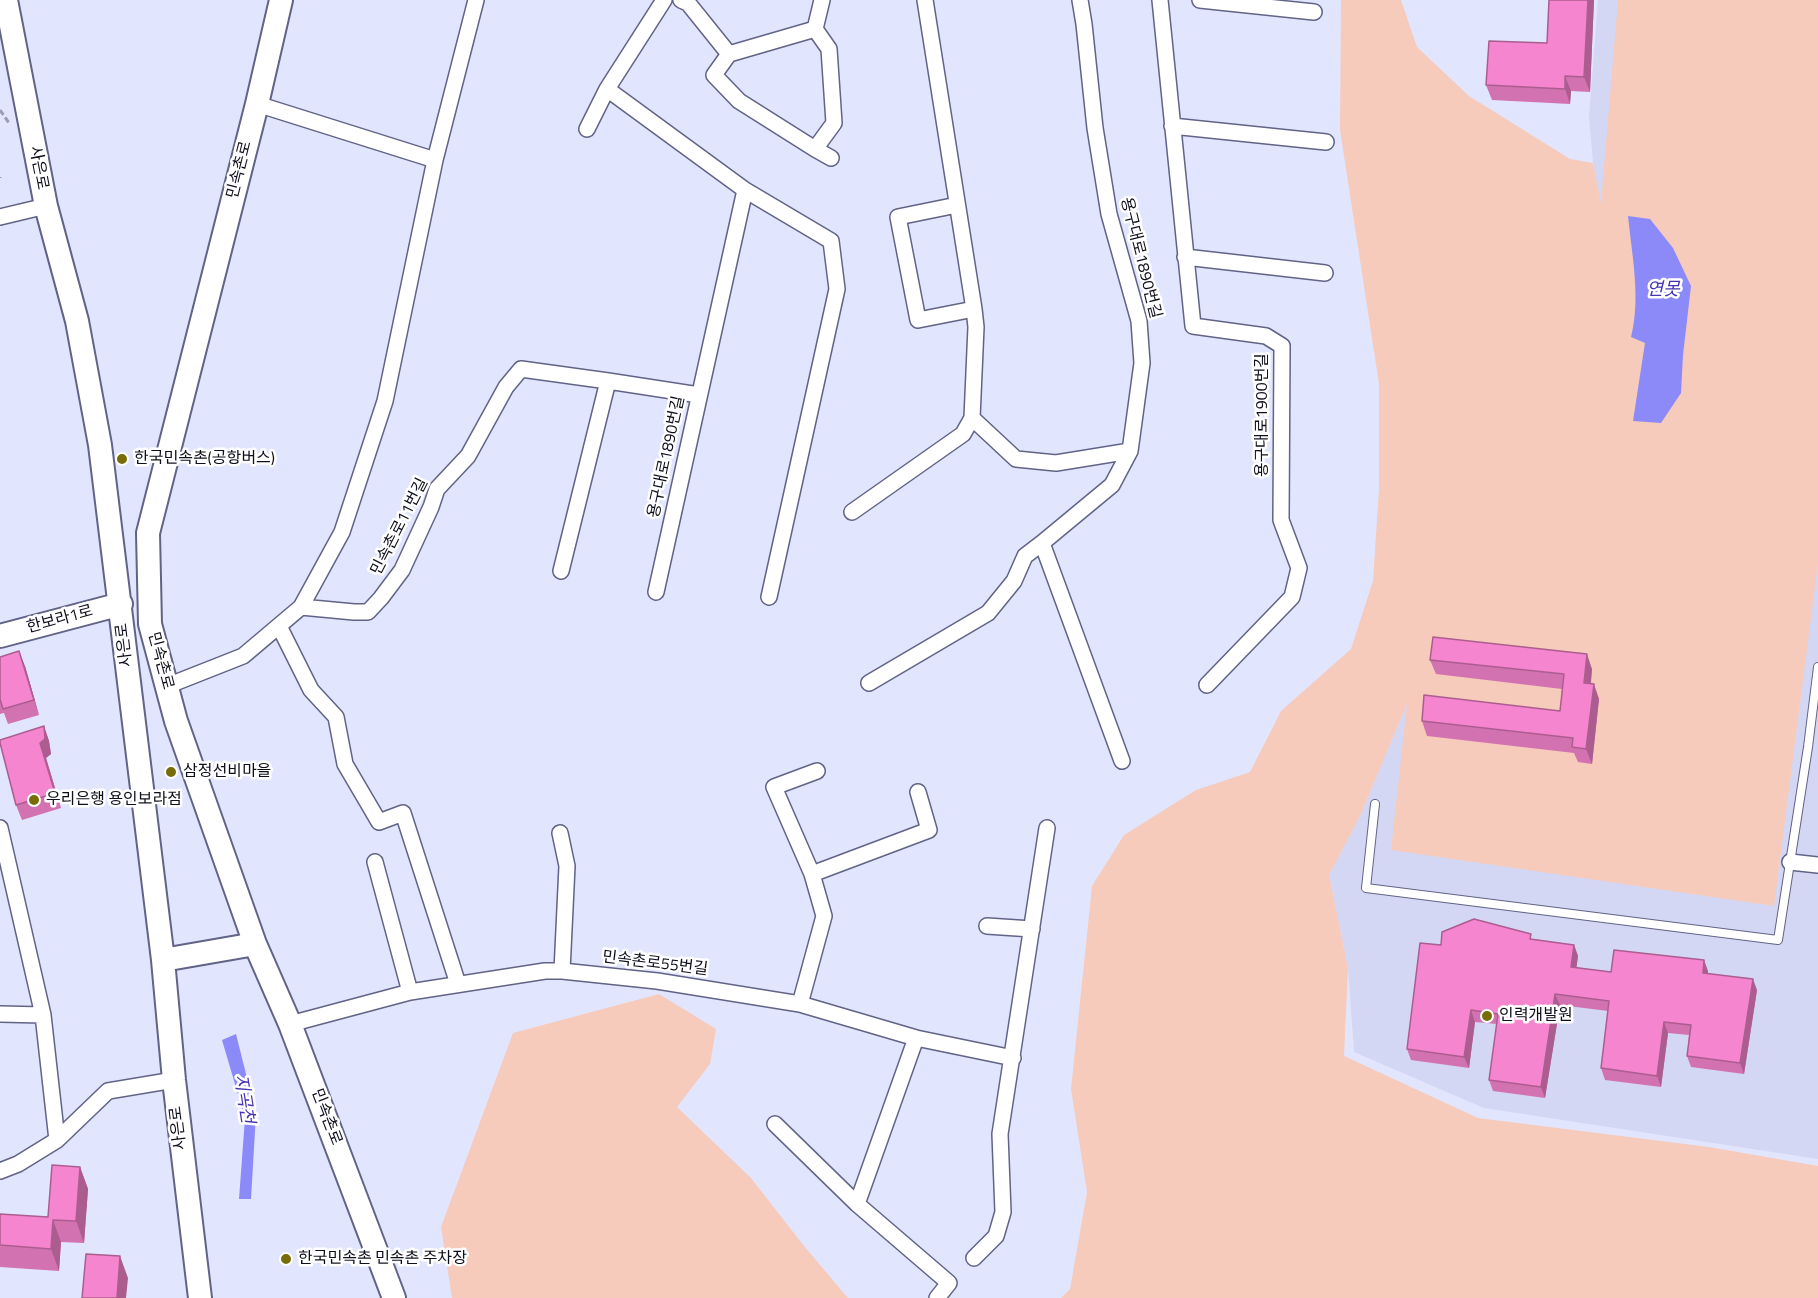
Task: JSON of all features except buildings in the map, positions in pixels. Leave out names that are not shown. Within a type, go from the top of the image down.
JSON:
[{"type":"street","name":"사은로","points":[[6,0],[46,206],[77,321],[100,446],[163,960],[174,1080],[200,1298]]},
{"type":"street","name":"민속촌로","points":[[281,0],[257,104],[148,532],[150,624],[176,721],[255,944],[290,1024],[394,1298]]},
{"type":"street","points":[[167,686],[243,656],[279,626],[301,606],[342,532],[385,401],[435,160],[476,0]]},
{"type":"street","points":[[587,129],[607,89],[664,0]]},
{"type":"street","points":[[681,0],[688,3],[729,54]]},
{"type":"street","points":[[815,149],[834,123],[829,48],[815,29],[822,0]]},
{"type":"street","points":[[852,512],[963,434],[972,418],[976,327],[974,309],[925,0]]},
{"type":"street","name":"용구대로1890번길","points":[[869,683],[988,613],[1014,581],[1025,556],[1112,485],[1130,451],[1142,363],[1139,321],[1109,214],[1095,128],[1080,0]]},
{"type":"street","name":"용구대로1900번길","points":[[1160,0],[1193,326],[1266,336],[1282,346],[1281,520],[1299,568],[1292,597],[1207,685]]},
{"type":"street","points":[[1200,0],[1314,12]]},
{"type":"street","points":[[815,29],[729,54],[714,75],[739,101],[831,158]]},
{"type":"street","points":[[607,89],[745,190],[831,241],[837,289],[769,597]]},
{"type":"street","points":[[257,104],[435,160]]},
{"type":"street","points":[[1172,126],[1326,142]]},
{"type":"street","name":"용구대로1890번길","points":[[656,592],[745,190]]},
{"type":"street","points":[[957,205],[898,218],[918,320],[974,309]]},
{"type":"street","points":[[0,217],[46,206]]},
{"type":"street","points":[[1185,257],[1325,273]]},
{"type":"street","name":"민속촌로11번길","points":[[301,606],[368,612],[381,598],[402,570],[437,489],[468,456],[506,387],[521,369],[608,381]]},
{"type":"street","points":[[561,571],[608,381],[699,395]]},
{"type":"street","points":[[972,418],[1016,459],[1056,463],[1130,451]]},
{"type":"street","points":[[1042,543],[1122,761]]},
{"type":"street","name":"한보라1로","points":[[0,636],[120,604]]},
{"type":"street","points":[[279,626],[311,690],[336,717],[345,764],[379,822],[403,813],[458,984]]},
{"type":"street","points":[[800,1004],[824,916],[812,874],[774,787],[817,771]]},
{"type":"street","points":[[812,874],[928,830],[918,792]]},
{"type":"street","points":[[0,828],[43,1016],[57,1140]]},
{"type":"street","points":[[974,1257],[996,1236],[1003,1212],[1000,1134],[1047,828]]},
{"type":"street","points":[[560,833],[567,866],[562,971]]},
{"type":"street","points":[[375,862],[410,992]]},
{"type":"street","points":[[1790,862],[1818,865]]},
{"type":"street","points":[[987,926],[1032,929]]},
{"type":"street","points":[[163,960],[255,944]]},
{"type":"street","name":"민속촌로55번길","points":[[290,1024],[410,992],[545,971],[562,971],[657,981],[800,1004],[916,1038],[1013,1058]]},
{"type":"street","points":[[0,1014],[43,1016]]},
{"type":"street","points":[[856,1204],[916,1038]]},
{"type":"street","points":[[0,1171],[18,1164],[57,1140],[108,1091],[174,1080]]},
{"type":"street","points":[[776,1124],[856,1204],[949,1283],[937,1298]]},
{"type":"lane","points":[[1375,804],[1366,888],[1778,940],[1818,667]]},
{"type":"shaded area","points":[[1341,0],[1401,0],[1417,47],[1469,96],[1570,159],[1593,163],[1601,203],[1618,0],[1818,0],[1818,563],[1774,906],[1391,850],[1407,704],[1360,816],[1329,875],[1348,968],[1344,1056],[1478,1118],[1709,1147],[1818,1166],[1818,1298],[1061,1298],[1070,1289],[1087,1192],[1071,1089],[1092,886],[1124,835],[1196,790],[1250,772],[1281,711],[1351,649],[1373,581],[1379,489],[1379,384],[1340,130]]},
{"type":"shaded area","points":[[1598,0],[1818,0],[1818,1159],[1484,1108],[1354,1052],[1348,968],[1329,875],[1360,816],[1408,701],[1601,206],[1593,163],[1589,117]]},
{"type":"shaded area","points":[[659,994],[716,1029],[710,1064],[677,1107],[751,1178],[848,1298],[452,1298],[441,1227],[513,1033]]},
{"type":"water","name":"연못","points":[[1628,216],[1650,219],[1673,248],[1691,286],[1681,393],[1661,423],[1633,421],[1645,343],[1631,337],[1636,292]]},
{"type":"water","name":"지곡천","points":[[236,1034],[256,1114],[251,1199],[239,1199],[245,1118],[222,1040]]},
{"type":"place","name":"한국민속촌(공항버스)","points":[[122,459]]},
{"type":"place","name":"삼정선비마을","points":[[171,772]]},
{"type":"place","name":"우리은행 용인보라점","points":[[34,800]]},
{"type":"place","name":"인력개발원","points":[[1487,1016]]},
{"type":"place","name":"한국민속촌 민속촌 주차장","points":[[286,1259]]}]
